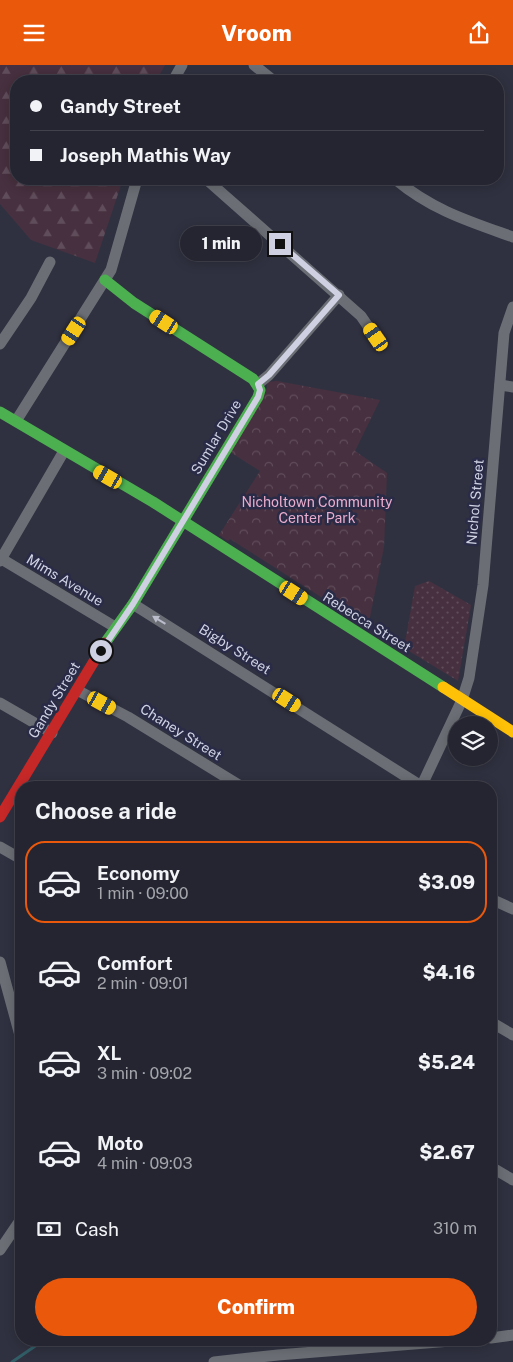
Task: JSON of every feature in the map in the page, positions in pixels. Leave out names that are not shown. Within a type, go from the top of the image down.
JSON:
[{"type":"street","points":[[254,65],[266,75]]},
{"type":"street","points":[[16,421],[105,280],[110,270],[135,185]]},
{"type":"street","points":[[213,185],[339,295],[361,316],[376,337]]},
{"type":"street","points":[[404,185],[434,206],[513,237]]},
{"type":"street","points":[[0,344],[31,298],[50,263]]},
{"type":"street","points":[[105,280],[134,303],[254,379],[258,384],[269,375],[339,295]]},
{"type":"street","name":"Nichol Street","points":[[424,781],[462,701],[469,678],[483,585],[504,333],[513,307]]},
{"type":"street","name":"Sumlar Drive","points":[[182,522],[258,397],[260,390],[258,384]]},
{"type":"street","points":[[500,385],[513,387]]},
{"type":"street","name":"Rebecca Street","points":[[0,411],[64,451],[153,502],[513,732]]},
{"type":"street","points":[[0,560],[64,451]]},
{"type":"street","name":"Gandy Street","points":[[22,781],[115,627],[133,604],[182,522]]},
{"type":"street","name":"Mims Avenue","points":[[0,560],[115,627]]},
{"type":"street","name":"Bigby Street","points":[[133,604],[412,781]]},
{"type":"street","name":"Chaney Street","points":[[77,690],[128,717],[232,781]]},
{"type":"street","points":[[0,703],[52,733]]},
{"type":"street","name":"Gandy Street","points":[[0,817],[15,793]]},
{"type":"street","points":[[0,847],[15,856]]},
{"type":"street","points":[[497,902],[513,909]]},
{"type":"street","points":[[0,962],[15,1004]]},
{"type":"street","points":[[497,1026],[513,1035]]},
{"type":"street","points":[[497,1171],[513,1180]]},
{"type":"street","points":[[0,1249],[15,1228]]},
{"type":"street","points":[[497,1337],[513,1335]]},
{"type":"street","points":[[214,1362],[388,1346]]},
{"type":"green space","points":[[0,65],[165,65],[159,75],[10,75],[10,185],[121,185],[95,263],[31,240],[0,204]]},
{"type":"green space","name":"Nicholtown Community Center Park","points":[[277,381],[380,400],[355,451],[387,473],[384,547],[368,627],[230,539],[228,541],[219,535],[260,471],[230,452],[267,388],[267,382]]},
{"type":"green space","points":[[429,581],[471,605],[458,681],[404,648],[415,586]]},
{"type":"waterway","points":[[12,1362],[35,1346]]},
{"type":"traffic: fast","points":[[105,280],[134,303],[253,379],[260,390],[258,397],[133,604],[105,643]]},
{"type":"traffic: fast","points":[[0,412],[153,502],[443,687]]},
{"type":"traffic: slow","points":[[443,687],[513,732]]},
{"type":"traffic: jam","points":[[22,781],[105,643]]},
{"type":"traffic: jam","points":[[0,817],[15,792]]},
{"type":"route","points":[[101,651],[115,627],[133,604],[258,397],[260,390],[258,384],[269,375],[339,295],[280,244]]}]
